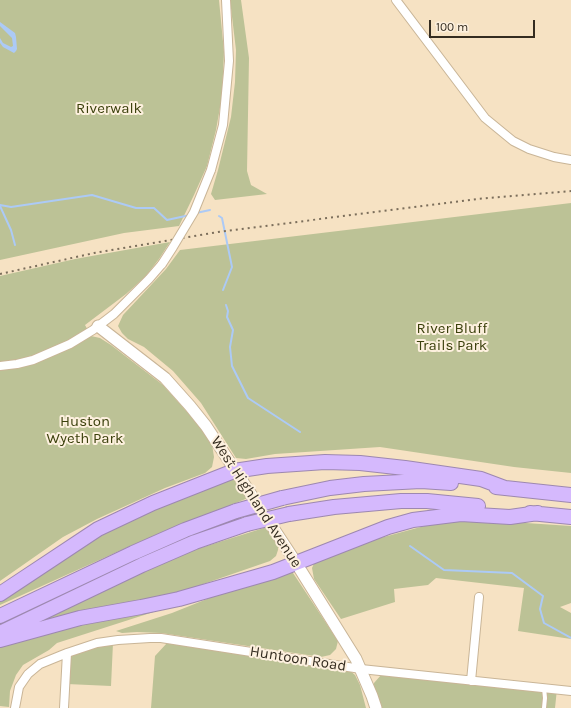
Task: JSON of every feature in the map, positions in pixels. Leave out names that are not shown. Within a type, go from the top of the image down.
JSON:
[{"type":"highway","points":[[0,594],[98,529],[153,502],[234,471],[267,466],[325,462],[360,463],[481,479],[505,488]]},
{"type":"highway","points":[[0,616],[185,530],[236,511],[282,498],[330,488],[397,482],[447,483],[571,494]]},
{"type":"highway","points":[[0,633],[162,556],[195,542],[247,524],[289,514],[334,507],[400,501],[452,504],[571,517]]},
{"type":"highway","points":[[0,640],[80,618],[179,599],[272,572],[382,530],[413,520],[461,514],[510,517],[538,514]]},
{"type":"street","points":[[0,366],[33,360],[70,344],[98,326],[114,314],[129,299],[162,264],[173,247],[194,212],[212,170],[223,125],[229,61],[226,0]]},
{"type":"street","points":[[399,1],[485,118],[513,141],[529,149],[554,157],[571,160]]},
{"type":"street","name":"West Highland Avenue","points":[[98,326],[165,378],[206,426],[234,471],[296,563],[356,659],[376,708]]},
{"type":"street","points":[[471,680],[479,597]]},
{"type":"street","name":"Huntoon Road","points":[[15,708],[19,686],[28,674],[40,664],[97,643],[155,638],[361,669],[571,691]]},
{"type":"street","points":[[64,708],[67,653]]},
{"type":"lane","points":[[544,688],[544,708]]},
{"type":"green space","name":"Riverwalk","points":[[0,0],[219,0],[224,52],[222,96],[216,130],[207,166],[179,226],[124,233],[0,260]]},
{"type":"green space","points":[[230,0],[241,0],[249,58],[247,171],[251,185],[267,194],[215,200],[211,194],[231,117],[235,82],[236,50]]},
{"type":"green space","name":"River Bluff Trails Park","points":[[571,203],[571,473],[514,467],[380,447],[275,454],[246,459],[236,458],[201,403],[173,371],[144,347],[128,339],[118,326],[123,315],[166,269],[180,250]]},
{"type":"green space","name":"Huston Wyeth Park","points":[[170,242],[145,277],[126,294],[85,325],[91,336],[100,338],[111,345],[163,385],[205,432],[212,444],[214,457],[212,467],[205,473],[165,488],[97,519],[63,537],[0,581],[0,276],[75,259]]},
{"type":"green space","points":[[235,476],[248,498],[128,547],[0,605],[0,593],[75,541]]},
{"type":"green space","points":[[481,520],[571,526],[571,603],[560,607],[571,613],[571,639],[518,631],[524,588],[436,578],[428,585],[394,589],[395,602],[341,619],[314,579],[312,568],[316,559],[325,553],[428,525]]},
{"type":"green space","points":[[267,527],[278,544],[276,556],[270,561],[186,590],[26,626],[144,570],[197,549]]},
{"type":"green space","points":[[288,569],[293,573],[338,641],[336,649],[330,655],[321,657],[161,633],[122,633],[116,631],[172,613],[257,579]]},
{"type":"green space","points":[[169,607],[57,643],[49,650],[23,665],[16,675],[10,691],[9,707],[0,706],[0,646],[121,614]]},
{"type":"green space","points":[[113,643],[111,686],[67,684],[68,659],[73,652]]},
{"type":"green space","points":[[167,643],[348,669],[355,675],[360,685],[366,708],[151,708],[155,656]]},
{"type":"green space","points":[[388,673],[557,689],[555,708],[379,708],[373,692],[374,683],[381,675]]},
{"type":"water","points":[[0,22],[15,33],[17,49],[14,53],[3,47],[0,43],[0,38],[3,43],[11,47],[13,46],[12,38],[0,26]]},
{"type":"waterway","points":[[0,205],[11,207],[92,195],[136,208],[154,208],[167,220],[190,215]]},
{"type":"waterway","points":[[0,206],[11,230],[15,245]]},
{"type":"waterway","points":[[196,213],[210,210]]},
{"type":"waterway","points":[[219,216],[222,218],[232,267],[223,290]]},
{"type":"waterway","points":[[226,305],[228,311],[227,317],[233,330],[230,347],[232,366],[248,398],[300,432]]},
{"type":"waterway","points":[[410,546],[444,570],[512,573],[543,596],[540,609],[544,623],[571,638]]},
{"type":"railway","points":[[0,274],[94,253],[218,232],[477,199],[571,191]]}]
